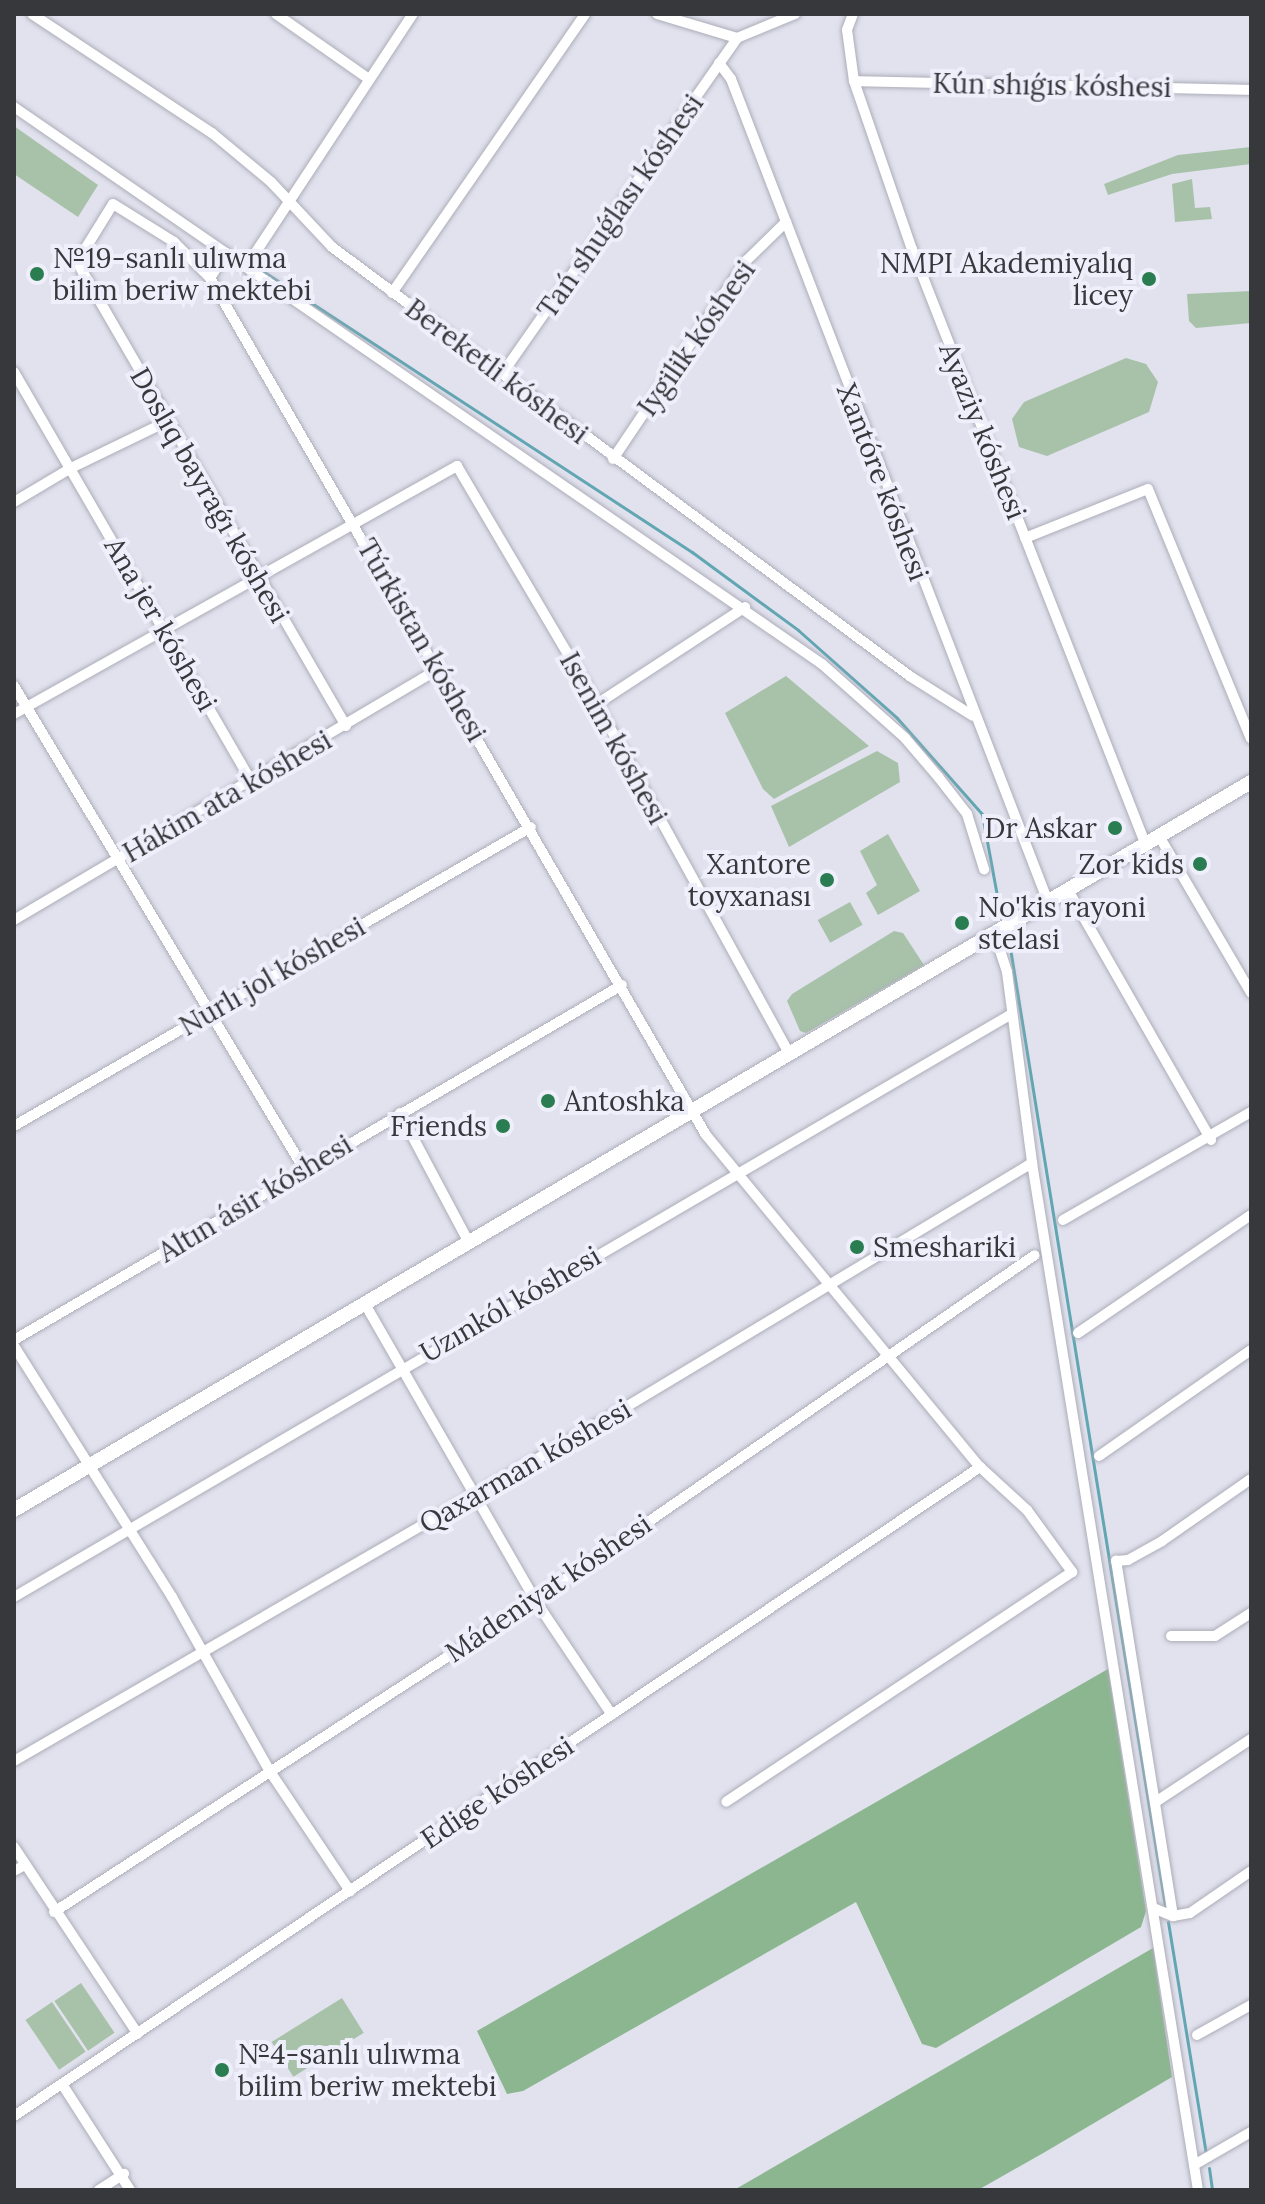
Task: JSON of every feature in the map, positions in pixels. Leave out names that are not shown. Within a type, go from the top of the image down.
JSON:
[{"type":"main road","points":[[14,1510],[1251,782]]},
{"type":"street","name":"Bereketli kóshesi","points":[[32,14],[212,133],[291,201],[332,247],[392,293],[911,677],[973,716]]},
{"type":"street","points":[[276,14],[369,79]]},
{"type":"street","points":[[246,267],[413,14]]},
{"type":"street","points":[[392,293],[585,14]]},
{"type":"street","points":[[657,14],[737,38],[795,14]]},
{"type":"street","name":"Ayaziy kóshesi","points":[[853,14],[847,30],[854,81],[912,249],[1025,538],[1152,839],[1251,993]]},
{"type":"street","name":"Tań shuǵlası kóshesi","points":[[502,374],[737,38]]},
{"type":"street","name":"Xantóre kóshesi","points":[[719,63],[731,79],[973,716],[1048,902]]},
{"type":"street","name":"Kún shıǵıs kóshesi","points":[[854,81],[1251,90]]},
{"type":"street","points":[[14,107],[745,607],[822,664],[905,738],[967,814],[979,840],[984,869]]},
{"type":"street","name":"Túrkistan kóshesi","points":[[77,262],[113,204],[174,242],[210,278],[531,827],[706,1135],[834,1285],[980,1467],[1027,1510],[1072,1572],[726,1802]]},
{"type":"street","name":"Iygilik kóshesi","points":[[613,459],[746,261],[786,222]]},
{"type":"street","points":[[210,278],[226,253]]},
{"type":"street","name":"Doslıq bayraǵı kóshesi","points":[[77,262],[166,422],[346,726]]},
{"type":"street","name":"Ana jer kóshesi","points":[[15,371],[251,781]]},
{"type":"street","points":[[14,502],[71,468],[166,422]]},
{"type":"street","name":"Isenim kóshesi","points":[[355,524],[457,466],[597,704],[790,1055]]},
{"type":"street","points":[[1025,538],[1148,489],[1251,739]]},
{"type":"street","points":[[14,714],[162,627],[259,579],[355,524]]},
{"type":"street","points":[[597,704],[745,607]]},
{"type":"street","name":"Hákim ata kóshesi","points":[[14,920],[439,669]]},
{"type":"street","points":[[14,686],[304,1169]]},
{"type":"street","name":"Nurlı jol kóshesi","points":[[14,1126],[531,827]]},
{"type":"street","points":[[1068,890],[1211,1140]]},
{"type":"street","points":[[995,935],[1007,972],[1010,1015],[1032,1163],[1198,2190]]},
{"type":"street","name":"Altın ásir kóshesi","points":[[14,1340],[622,985]]},
{"type":"street","name":"Uzınkól kóshesi","points":[[14,1597],[737,1171],[1010,1015]]},
{"type":"street","points":[[1063,1220],[1211,1140],[1251,1112]]},
{"type":"street","points":[[400,1113],[469,1243]]},
{"type":"street","name":"Qaxarman kóshesi","points":[[14,1761],[475,1496],[834,1285],[1032,1163]]},
{"type":"street","points":[[1078,1333],[1251,1215]]},
{"type":"street","name":"Mádeniyat kóshesi","points":[[54,1912],[535,1600],[1035,1255]]},
{"type":"street","points":[[365,1304],[399,1369],[535,1600],[612,1715]]},
{"type":"street","points":[[14,1346],[130,1528],[269,1770],[350,1891]]},
{"type":"street","points":[[1099,1456],[1251,1350]]},
{"type":"street","name":"Edige kóshesi","points":[[14,2116],[980,1467]]},
{"type":"street","points":[[1173,1916],[1157,1801],[1116,1561],[1128,1560],[1162,1541],[1251,1479]]},
{"type":"street","points":[[1171,1636],[1215,1636],[1251,1613]]},
{"type":"street","points":[[1157,1801],[1251,1739]]},
{"type":"street","points":[[14,1847],[54,1912],[138,2034]]},
{"type":"street","points":[[14,1871],[25,1865]]},
{"type":"street","points":[[1153,1908],[1173,1916],[1190,1913],[1251,1871]]},
{"type":"street","points":[[1197,2035],[1251,2005]]},
{"type":"street","points":[[62,2084],[124,2174],[130,2190]]},
{"type":"street","points":[[1194,2165],[1251,2132]]},
{"type":"street","points":[[99,2190],[124,2174]]},
{"type":"green space","points":[[14,126],[98,185],[78,217],[14,174]]},
{"type":"green space","points":[[1251,147],[1251,164],[1172,174],[1108,195],[1104,184],[1178,155]]},
{"type":"green space","points":[[1192,179],[1195,208],[1210,207],[1212,219],[1175,222],[1172,184]]},
{"type":"green space","points":[[1251,291],[1251,323],[1196,328],[1189,321],[1187,294]]},
{"type":"green space","points":[[1126,358],[1146,364],[1158,382],[1149,412],[1047,456],[1019,447],[1012,419],[1024,402]]},
{"type":"green space","points":[[786,676],[869,746],[774,799],[763,789],[725,713]]},
{"type":"green space","points":[[877,751],[898,763],[900,782],[789,847],[771,806]]},
{"type":"green space","points":[[888,834],[920,891],[878,915],[866,893],[877,885],[860,851]]},
{"type":"green space","points":[[850,902],[863,925],[830,943],[818,920]]},
{"type":"green space","points":[[894,931],[903,933],[924,965],[806,1033],[800,1031],[787,1001],[792,994]]},
{"type":"green space","points":[[1108,1669],[1146,1911],[1141,1927],[936,2048],[922,2044],[856,1902],[523,2091],[507,2094],[477,2031]]},
{"type":"green space","points":[[1153,1948],[1172,2077],[1045,2152],[978,2190],[734,2190]]},
{"type":"green space","points":[[81,1983],[115,2033],[88,2051],[54,2001]]},
{"type":"green space","points":[[342,1998],[364,2033],[293,2077],[272,2042]]},
{"type":"green space","points":[[52,2002],[86,2052],[59,2070],[25,2020]]},
{"type":"waterway","points":[[258,268],[692,552],[798,630],[897,718],[982,814],[1002,923]]},
{"type":"waterway","points":[[1009,942],[1165,1905]]},
{"type":"waterway","points":[[1168,1922],[1206,2153]]},
{"type":"waterway","points":[[1209,2168],[1212,2190]]},
{"type":"place","name":"№19-sanlı ulıwma bilim beriw mektebi","points":[[37,274]]},
{"type":"place","name":"NMPI Akademiyalıq licey","points":[[1149,279]]},
{"type":"place","name":"Dr Askar","points":[[1115,828]]},
{"type":"place","name":"Zor kids","points":[[1200,864]]},
{"type":"place","name":"Xantore toyxanası","points":[[827,880]]},
{"type":"place","name":"No'kis rayoni stelasi","points":[[962,923]]},
{"type":"place","name":"Antoshka","points":[[548,1101]]},
{"type":"place","name":"Friends","points":[[503,1126]]},
{"type":"place","name":"Smeshariki","points":[[857,1247]]},
{"type":"place","name":"№4-sanlı ulıwma bilim beriw mektebi","points":[[222,2070]]}]
